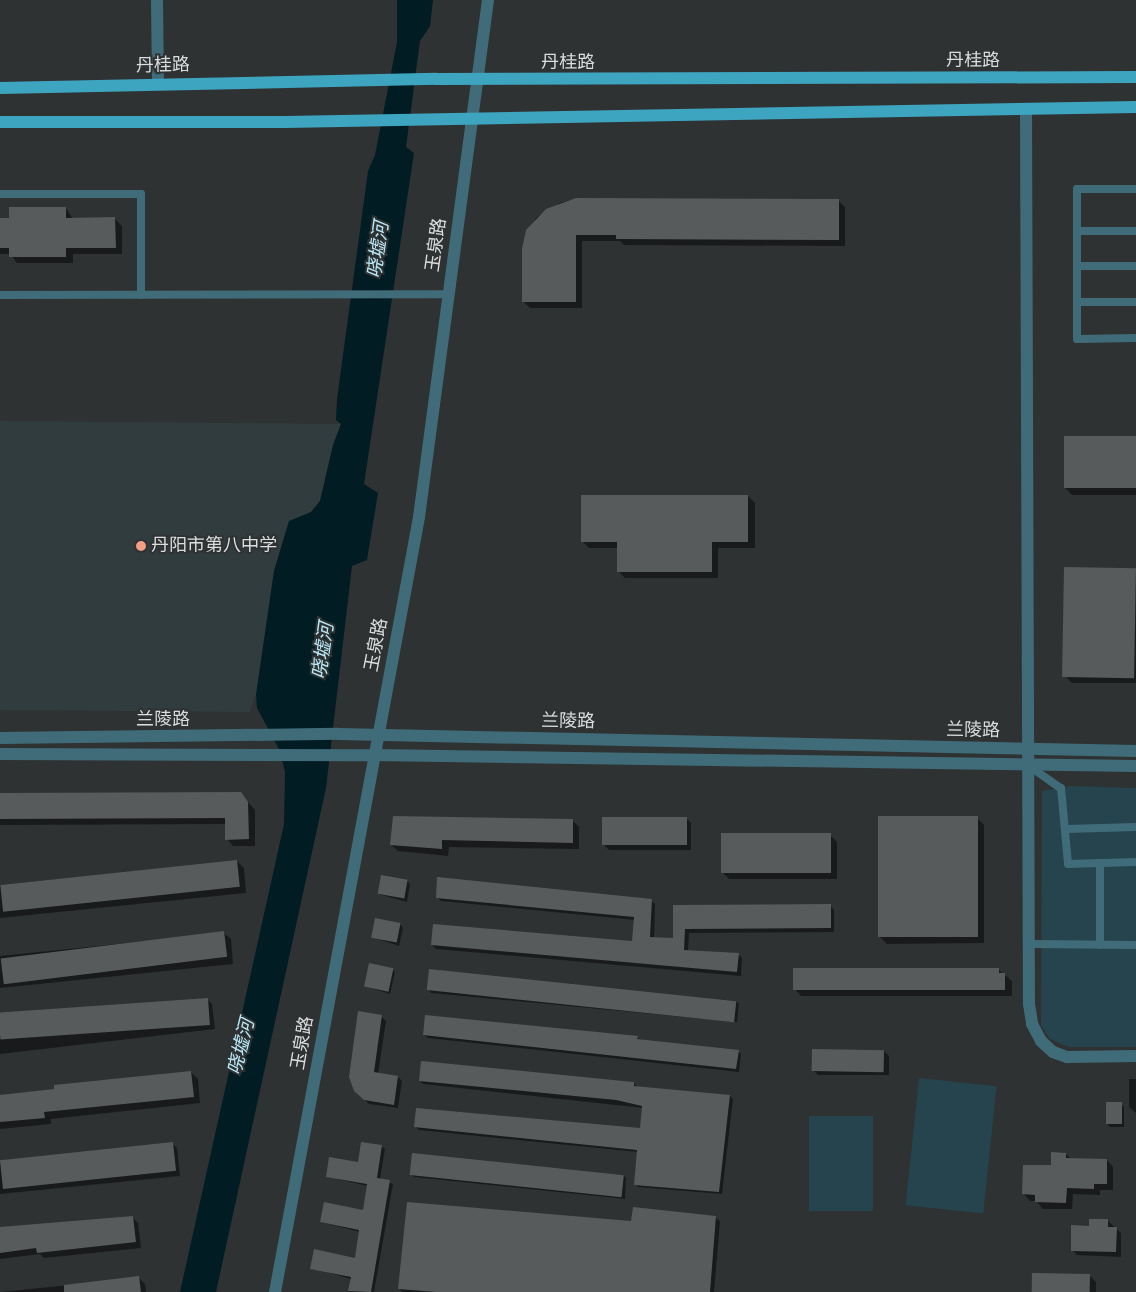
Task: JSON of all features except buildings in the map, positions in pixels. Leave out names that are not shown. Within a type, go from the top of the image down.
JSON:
[{"type":"main road","name":"丹桂路","points":[[0,88],[158,83],[436,79],[477,81],[1136,77]]},
{"type":"main road","points":[[0,122],[472,119],[1136,107]]},
{"type":"street","points":[[157,0],[158,83]]},
{"type":"street","name":"玉泉路","points":[[275,1292],[419,517],[488,0]]},
{"type":"street","points":[[1026,109],[1028,764],[1031,944],[1029,1004],[1032,1024],[1041,1041],[1053,1052],[1066,1057],[1136,1056]]},
{"type":"street","name":"兰陵路","points":[[0,738],[338,734],[1136,752]]},
{"type":"street","name":"兰陵路","points":[[0,754],[374,755],[1136,766]]},
{"type":"lane","points":[[1136,189],[1077,189],[1077,339],[1136,338]]},
{"type":"lane","points":[[0,194],[141,194],[141,294]]},
{"type":"lane","points":[[1077,231],[1136,231]]},
{"type":"lane","points":[[1077,266],[1136,266]]},
{"type":"lane","points":[[0,295],[448,294]]},
{"type":"lane","points":[[1077,302],[1136,302]]},
{"type":"lane","points":[[1028,764],[1061,788],[1068,864],[1136,862]]},
{"type":"lane","points":[[1066,829],[1136,827]]},
{"type":"lane","points":[[1100,863],[1100,945]]},
{"type":"lane","points":[[1031,944],[1136,945]]},
{"type":"shaded area","name":"丹阳市第八中学","points":[[0,421],[341,424],[333,445],[320,501],[311,512],[289,522],[274,571],[256,695],[249,712],[0,710]]},
{"type":"shaded area","points":[[1070,786],[1136,788],[1136,1047],[1069,1047],[1050,1039],[1041,1025],[1042,791]]},
{"type":"shaded area","points":[[919,1078],[997,1086],[983,1213],[906,1205]]},
{"type":"shaded area","points":[[809,1116],[873,1116],[873,1211],[809,1211]]},
{"type":"water","name":"哓墟河","points":[[397,0],[433,0],[430,26],[420,41],[406,147],[414,153],[364,484],[378,493],[367,560],[352,566],[326,788],[216,1292],[180,1292],[284,824],[285,772],[280,751],[257,708],[256,695],[274,571],[289,521],[311,512],[320,501],[333,445],[341,424],[336,420],[337,399],[368,171],[375,155],[397,42]]},
{"type":"place","name":"丹阳市第八中学","points":[[141,546]]}]
